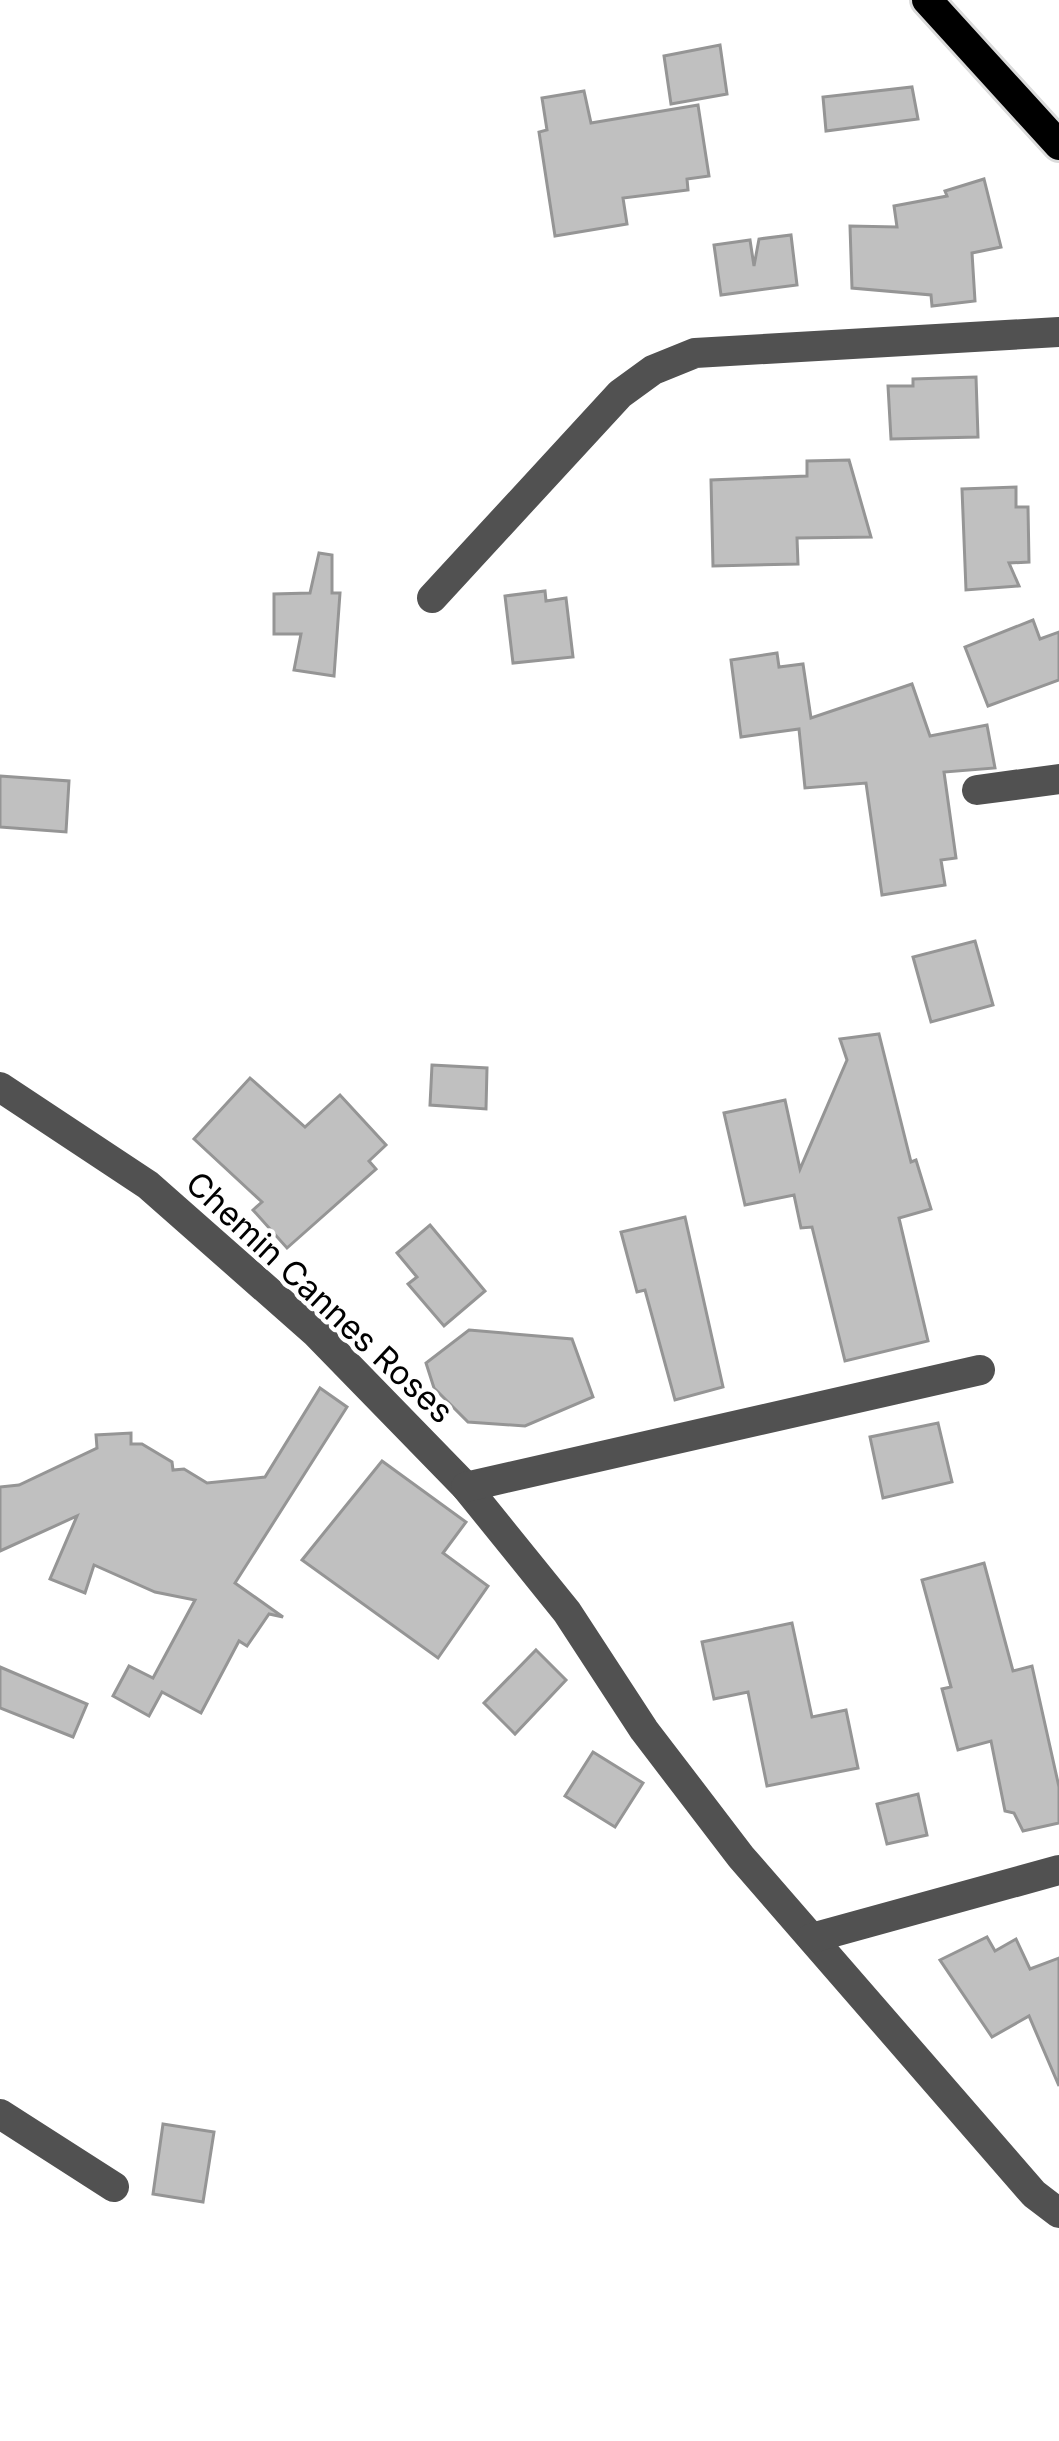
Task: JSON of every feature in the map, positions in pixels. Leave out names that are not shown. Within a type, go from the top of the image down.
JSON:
[{"type":"main road","points":[[927,0],[1059,145]]},
{"type":"street","points":[[432,598],[620,394],[653,370],[695,353],[1059,332]]},
{"type":"street","points":[[977,790],[1059,779]]},
{"type":"street","name":"Chemin Cannes Roses","points":[[0,1087],[148,1185],[316,1334],[466,1486],[567,1612],[692,1796],[1034,2194],[1059,2213]]},
{"type":"street","points":[[466,1486],[980,1370]]},
{"type":"street","points":[[812,1938],[1059,1870]]},
{"type":"street","points":[[0,2114],[114,2187]]},
{"type":"building","points":[[720,45],[727,94],[671,104],[664,56]]},
{"type":"building","points":[[912,87],[918,119],[826,131],[823,97]]},
{"type":"building","points":[[584,91],[591,123],[698,105],[709,176],[687,179],[688,190],[623,198],[627,224],[555,236],[539,132],[547,130],[542,98]]},
{"type":"building","points":[[984,179],[1001,247],[972,253],[975,301],[932,306],[931,295],[852,288],[850,226],[897,227],[894,206],[947,196],[945,191]]},
{"type":"building","points":[[791,235],[797,285],[721,295],[714,245],[750,240],[754,266],[759,239]]},
{"type":"building","points":[[976,377],[978,437],[891,439],[888,386],[913,386],[913,379]]},
{"type":"building","points":[[849,460],[871,537],[797,538],[798,564],[713,566],[711,480],[807,476],[807,461]]},
{"type":"building","points":[[1016,487],[1016,507],[1028,507],[1029,562],[1009,563],[1019,586],[966,590],[962,489]]},
{"type":"building","points":[[319,553],[332,555],[332,593],[340,593],[334,676],[294,670],[301,634],[274,634],[274,594],[310,593]]},
{"type":"building","points":[[545,591],[546,601],[566,598],[573,657],[513,663],[505,596]]},
{"type":"building","points":[[1033,620],[1040,639],[1059,632],[1059,680],[988,706],[965,647]]},
{"type":"building","points":[[777,653],[779,667],[803,664],[811,718],[912,684],[930,736],[987,725],[995,768],[944,772],[956,858],[941,860],[945,885],[882,895],[866,783],[805,788],[799,729],[741,737],[731,660]]},
{"type":"building","points":[[0,776],[69,781],[66,832],[0,827]]},
{"type":"building","points":[[975,941],[993,1005],[931,1022],[913,957]]},
{"type":"building","points":[[879,1034],[911,1162],[916,1160],[931,1209],[899,1218],[928,1341],[845,1361],[812,1227],[801,1228],[794,1195],[745,1205],[724,1113],[785,1100],[800,1169],[847,1060],[840,1039]]},
{"type":"building","points":[[432,1065],[487,1068],[486,1109],[430,1105]]},
{"type":"building","points":[[250,1078],[305,1127],[340,1095],[386,1145],[369,1161],[376,1169],[287,1248],[253,1210],[262,1202],[194,1139]]},
{"type":"building","points":[[685,1217],[723,1387],[675,1400],[645,1290],[637,1292],[621,1232]]},
{"type":"building","points":[[430,1225],[485,1291],[444,1326],[408,1284],[417,1277],[397,1253]]},
{"type":"building","points":[[469,1330],[572,1339],[593,1397],[525,1426],[468,1422],[434,1388],[426,1363]]},
{"type":"building","points":[[320,1388],[347,1407],[235,1583],[283,1617],[269,1614],[247,1646],[239,1641],[201,1713],[162,1692],[149,1716],[113,1696],[129,1666],[153,1678],[195,1600],[155,1592],[94,1565],[85,1593],[50,1579],[77,1516],[0,1551],[0,1487],[19,1485],[97,1448],[96,1435],[131,1433],[131,1444],[142,1444],[172,1462],[173,1470],[184,1469],[207,1483],[265,1477]]},
{"type":"building","points":[[938,1423],[952,1482],[883,1498],[870,1437]]},
{"type":"building","points":[[382,1461],[466,1522],[443,1553],[488,1586],[438,1658],[302,1560]]},
{"type":"building","points":[[984,1563],[1013,1671],[1032,1666],[1059,1787],[1059,1823],[1023,1831],[1014,1813],[1005,1811],[991,1741],[958,1750],[942,1689],[951,1687],[922,1580]]},
{"type":"building","points":[[792,1623],[812,1717],[846,1710],[858,1768],[767,1786],[748,1692],[714,1699],[702,1642]]},
{"type":"building","points":[[536,1650],[566,1680],[515,1734],[484,1703]]},
{"type":"building","points":[[0,1667],[87,1704],[73,1737],[0,1708]]},
{"type":"building","points":[[593,1752],[643,1783],[615,1827],[565,1796]]},
{"type":"building","points":[[918,1794],[927,1835],[887,1844],[877,1804]]},
{"type":"building","points":[[987,1937],[995,1951],[1016,1939],[1030,1969],[1059,1958],[1059,2086],[1029,2016],[992,2037],[940,1960]]},
{"type":"building","points":[[163,2124],[214,2132],[203,2202],[153,2194]]}]
